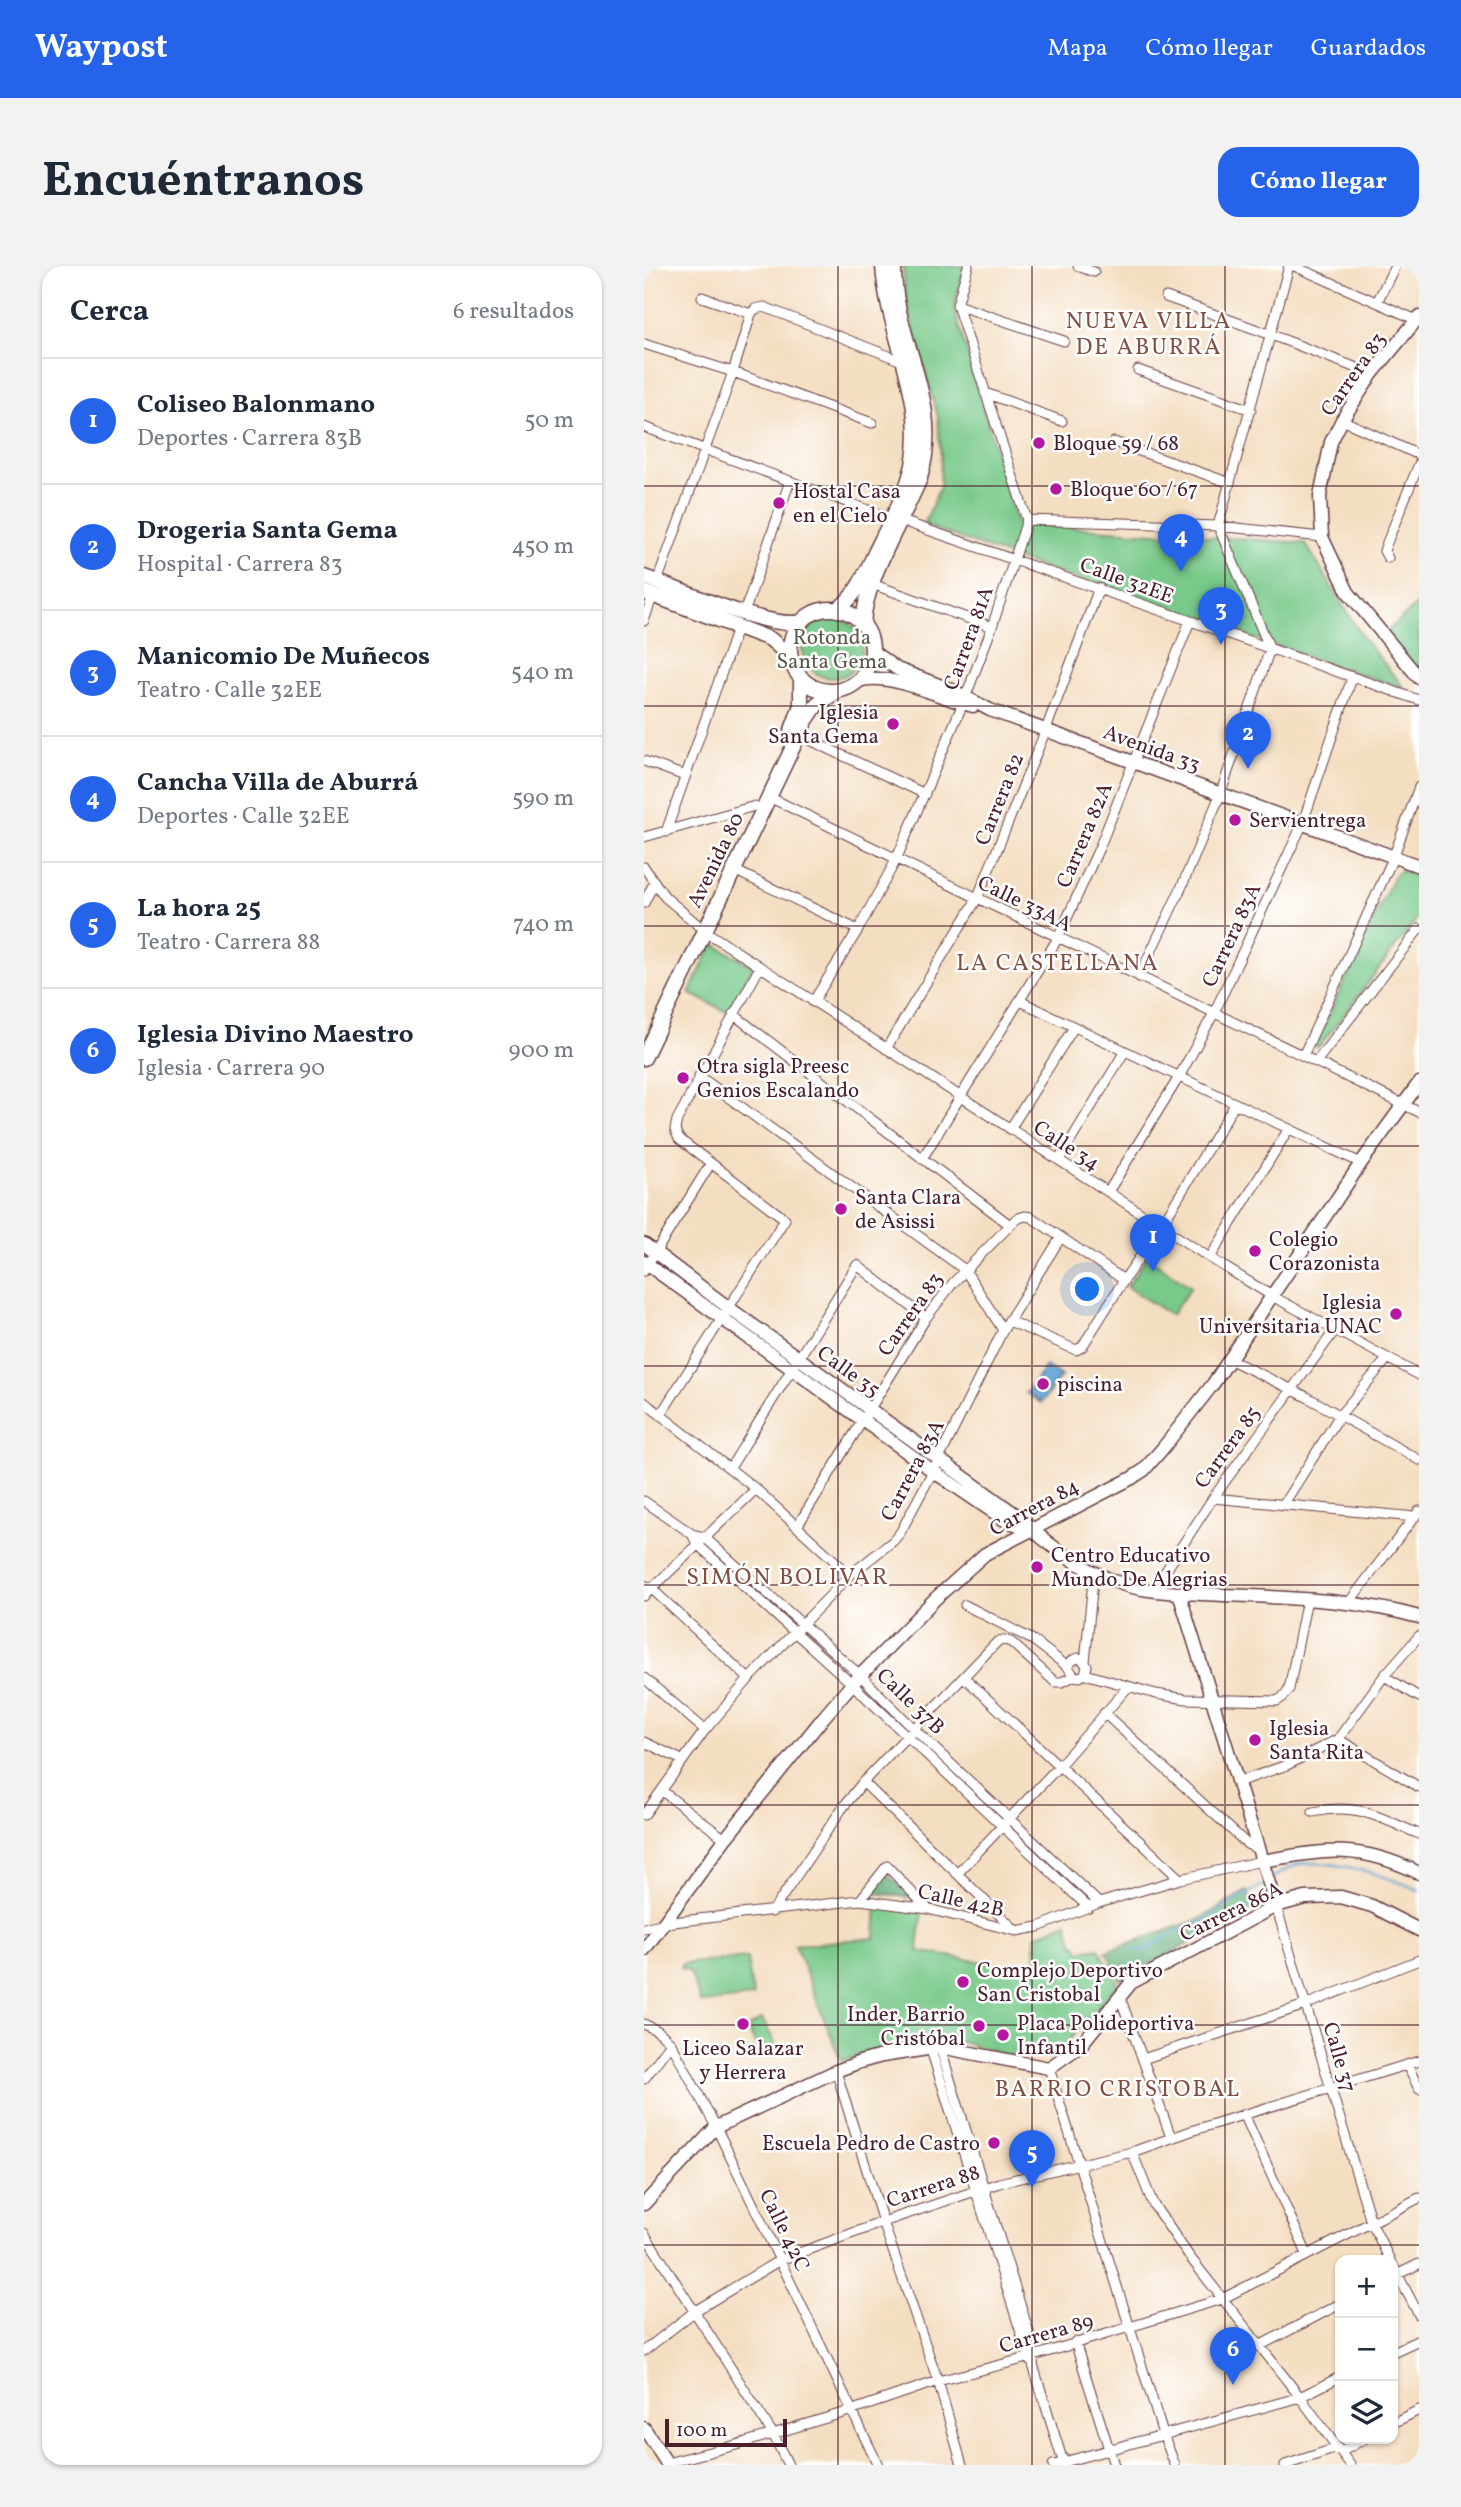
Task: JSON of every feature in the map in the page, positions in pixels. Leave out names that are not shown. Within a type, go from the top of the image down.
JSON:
[{"type":"main road","points":[[837,610],[859,585],[897,520],[910,476],[916,442],[914,404],[890,316],[883,266]]},
{"type":"main road","points":[[863,624],[864,609],[872,584],[897,520],[924,463],[927,422],[924,401],[896,293],[894,266]]},
{"type":"main road","points":[[650,586],[741,619],[781,624],[801,622],[818,611],[837,610],[856,617],[863,624],[869,635],[872,651],[869,665],[858,681],[838,691],[816,688],[801,677],[791,657],[741,619]]},
{"type":"main road","points":[[791,657],[792,638],[801,622]]},
{"type":"main road","name":"Avenida 80","points":[[644,1058],[755,806],[799,715],[802,705],[801,677]]},
{"type":"main road","name":"Avenida 80","points":[[644,1037],[734,870],[799,735],[817,704],[838,691]]},
{"type":"street","points":[[968,266],[957,305],[1027,520],[1217,526],[1322,537]]},
{"type":"street","points":[[1078,266],[1094,272]]},
{"type":"street","points":[[1139,977],[1182,886],[1220,795],[1270,649],[1217,526],[1251,410],[1269,334],[1291,266],[1418,319]]},
{"type":"street","points":[[1377,302],[1395,266]]},
{"type":"street","points":[[702,297],[751,314]]},
{"type":"street","points":[[1166,298],[1372,374]]},
{"type":"street","points":[[957,305],[1064,341]]},
{"type":"street","points":[[644,621],[650,586],[705,449],[755,309],[764,307],[902,360]]},
{"type":"street","name":"Carrera 83","points":[[1418,319],[1372,374],[1342,420],[1331,442],[1320,496],[1322,537],[1348,592],[1419,678]]},
{"type":"street","points":[[644,344],[733,372],[872,423]]},
{"type":"street","points":[[1138,370],[1251,410]]},
{"type":"street","points":[[985,393],[1062,421]]},
{"type":"street","points":[[1342,420],[1419,455]]},
{"type":"street","name":"Calle 32EE","points":[[644,427],[897,520],[1014,558],[1419,700]]},
{"type":"street","points":[[1114,442],[1230,483]]},
{"type":"street","points":[[1388,558],[1384,551],[1419,464]]},
{"type":"street","points":[[666,832],[790,481]]},
{"type":"street","name":"Carrera 81A","points":[[813,1002],[858,930],[896,860],[964,700],[992,627],[1027,520]]},
{"type":"street","points":[[872,584],[992,627]]},
{"type":"street","name":"Carrera 82","points":[[886,1049],[977,899],[1045,732],[1099,588]]},
{"type":"street","name":"Carrera 82A","points":[[922,1159],[1058,938],[1100,846],[1190,621]]},
{"type":"street","name":"Avenida 33","points":[[872,651],[897,669],[964,700],[1045,732],[1419,866]]},
{"type":"street","name":"Avenida 33","points":[[858,681],[884,678],[964,700]]},
{"type":"street","name":"Carrera 83A","points":[[1108,1192],[1179,1077],[1214,1013],[1302,825],[1352,678]]},
{"type":"street","points":[[799,735],[925,794]]},
{"type":"street","points":[[644,761],[685,776]]},
{"type":"street","points":[[1303,1056],[1393,858],[1419,787]]},
{"type":"street","name":"Calle 33AA","points":[[769,797],[1419,1112]]},
{"type":"street","points":[[644,837],[755,806]]},
{"type":"street","name":"Calle 34","points":[[644,867],[677,909],[813,1002],[1210,1258],[1272,1296],[1419,1375]]},
{"type":"street","points":[[734,870],[858,930]]},
{"type":"street","points":[[644,903],[654,883]]},
{"type":"street","points":[[1316,1062],[1419,929]]},
{"type":"street","points":[[661,1414],[785,1219],[679,1139],[675,1130],[677,1120],[699,1076],[760,967]]},
{"type":"street","points":[[1020,1002],[1361,1163]]},
{"type":"street","points":[[733,1014],[1010,1225]]},
{"type":"street","points":[[1010,1129],[1074,1027]]},
{"type":"street","points":[[1059,1160],[1125,1051]]},
{"type":"street","points":[[699,1076],[965,1270],[1003,1330]]},
{"type":"street","name":"Carrera 84","points":[[644,1950],[726,1839],[856,1680],[936,1598],[974,1563],[1031,1529],[1144,1470],[1192,1412],[1361,1163],[1419,1083]]},
{"type":"street","points":[[1009,1321],[1066,1347],[1076,1350],[1082,1347],[1161,1226],[1235,1104]]},
{"type":"street","points":[[1210,1258],[1288,1130]]},
{"type":"street","points":[[645,1266],[656,1253],[711,1163]]},
{"type":"street","name":"Carrera 83","points":[[798,1525],[926,1318],[965,1270],[1021,1216],[1029,1216],[1061,1237]]},
{"type":"street","points":[[1061,1237],[1124,1280]]},
{"type":"street","name":"Carrera 83A","points":[[644,1815],[705,1730],[749,1679],[850,1575],[900,1533],[1003,1330],[1061,1237]]},
{"type":"street","name":"Calle 35","points":[[644,1244],[726,1313],[936,1465],[1018,1516],[1050,1546],[1094,1572],[1121,1584],[1154,1590],[1350,1601],[1419,1617]]},
{"type":"street","points":[[730,1468],[857,1265],[926,1318]]},
{"type":"street","name":"Calle 35","points":[[645,1266],[726,1313]]},
{"type":"street","name":"Carrera 85","points":[[1154,1590],[1213,1498],[1335,1330]]},
{"type":"street","points":[[1229,1359],[1293,1389],[1419,1460]]},
{"type":"street","points":[[1283,1505],[1340,1415],[1387,1359]]},
{"type":"street","points":[[644,1402],[757,1489],[850,1575]]},
{"type":"street","points":[[749,1679],[647,1590],[757,1489]]},
{"type":"street","points":[[1213,1498],[1417,1514]]},
{"type":"street","name":"Calle 37B","points":[[644,1501],[700,1540],[803,1623],[1002,1826],[1089,1908]]},
{"type":"street","points":[[1350,1601],[1417,1514]]},
{"type":"street","name":"Calle 37B","points":[[700,1540],[794,1632],[856,1680]]},
{"type":"street","points":[[1085,1674],[1094,1572]]},
{"type":"street","points":[[1179,1592],[1262,1860]]},
{"type":"street","points":[[965,1605],[1033,1640],[1080,1677],[1085,1674],[1156,1694],[1269,1703],[1283,1698],[1289,1689],[1307,1599]]},
{"type":"street","points":[[1238,1782],[1287,1765],[1338,1739],[1384,1676],[1419,1636]]},
{"type":"street","points":[[772,1912],[863,1782],[1000,1640],[1010,1642],[1058,1683],[1071,1672],[1073,1659],[1082,1658],[1086,1662]]},
{"type":"street","points":[[1384,1676],[1419,1698]]},
{"type":"street","points":[[964,1677],[1180,1879]]},
{"type":"street","points":[[644,1678],[705,1730]]},
{"type":"street","points":[[958,1873],[1059,1766],[1128,1686]]},
{"type":"street","points":[[1104,1713],[1262,1860]]},
{"type":"street","name":"Calle 37B","points":[[911,1733],[1009,1818],[1099,1903]]},
{"type":"street","points":[[1338,1739],[1419,1787]]},
{"type":"street","points":[[644,1742],[682,1760]]},
{"type":"street","points":[[863,1782],[1016,1931]]},
{"type":"street","points":[[663,1791],[726,1839]]},
{"type":"street","points":[[1313,1812],[1346,1808],[1363,1811],[1419,1834]]},
{"type":"street","name":"Carrera 86A","points":[[1262,1860],[1350,1851],[1381,1856],[1419,1872]]},
{"type":"street","name":"Calle 42B","points":[[644,1928],[665,1923],[772,1912],[860,1899],[928,1909],[1016,1931],[1038,1927],[1099,1903],[1180,1879],[1262,1860]]},
{"type":"street","name":"Calle 37","points":[[1262,1860],[1371,2222],[1388,2255]]},
{"type":"street","points":[[860,1899],[887,1866],[928,1909]]},
{"type":"street","name":"Carrera 86A","points":[[1049,2068],[1080,2046],[1130,1983],[1276,1906],[1305,1898],[1341,1898],[1372,1906],[1419,1930]]},
{"type":"street","points":[[1143,2059],[1305,2005],[1419,1960]]},
{"type":"street","points":[[1120,1997],[1171,2137]]},
{"type":"street","name":"Calle 42C","points":[[644,2024],[658,2031],[671,2043],[716,2127],[878,2465]]},
{"type":"street","points":[[644,2079],[671,2043]]},
{"type":"street","points":[[935,2047],[1032,2359],[1060,2464],[1300,2397],[1335,2380]]},
{"type":"street","points":[[644,2204],[716,2127],[836,2071],[882,2056],[935,2047],[1049,2068],[1175,2465]]},
{"type":"street","name":"Carrera 88","points":[[644,2351],[695,2311],[780,2260],[980,2189],[1132,2152],[1171,2137],[1419,2061]]},
{"type":"street","points":[[1407,2065],[1419,2089]]},
{"type":"street","points":[[836,2071],[883,2222],[938,2381],[961,2465]]},
{"type":"street","points":[[1244,2114],[1307,2254]]},
{"type":"street","points":[[1132,2152],[1153,2204],[1222,2299],[1261,2346],[1350,2465]]},
{"type":"street","name":"Carrera 89","points":[[668,2464],[853,2410],[938,2381],[1032,2359],[1075,2342],[1222,2299],[1419,2197]]},
{"type":"street","points":[[644,2233],[773,2434],[788,2465]]},
{"type":"street","points":[[1398,2272],[1419,2264]]},
{"type":"street","points":[[1398,2280],[1419,2315]]},
{"type":"street","points":[[1261,2346],[1335,2307]]},
{"type":"street","points":[[1398,2350],[1419,2340]]},
{"type":"street","points":[[1075,2342],[1114,2465]]},
{"type":"street","points":[[1398,2420],[1419,2410]]},
{"type":"street","points":[[644,2428],[668,2464]]},
{"type":"street","points":[[1285,2465],[1353,2444]]},
{"type":"green space","points":[[903,266],[965,266],[954,308],[1017,524],[1305,543],[1363,638],[1405,689],[1020,560],[924,525],[940,487],[938,417],[906,301]]},
{"type":"green space","points":[[1419,603],[1419,678],[1383,635]]},
{"type":"green space","name":"Rotonda Santa Gema","points":[[826,618],[838,618],[854,626],[860,636],[860,660],[854,670],[838,678],[826,678],[810,670],[802,654],[802,642],[810,626]]},
{"type":"green space","points":[[1401,870],[1419,876],[1419,916],[1316,1048],[1316,1042],[1393,878]]},
{"type":"green space","points":[[713,944],[753,966],[729,1013],[689,993]]},
{"type":"green space","points":[[1147,1257],[1191,1287],[1171,1315],[1127,1287]]},
{"type":"green space","points":[[884,1871],[913,1898],[869,1892]]},
{"type":"green space","points":[[1247,1891],[1255,1908],[1120,1980],[1106,1951],[1198,1920]]},
{"type":"green space","name":"Complejo Deportivo San Cristobal","points":[[877,1905],[922,1911],[918,1951],[1036,1971],[1035,1936],[1067,1922],[1074,1945],[1077,1944],[1080,1951],[1099,1948],[1118,1984],[1065,2045],[1036,2058],[1010,2056],[944,2037],[924,2038],[841,2061],[795,1945],[875,1938]]},
{"type":"green space","points":[[747,1958],[753,1997],[701,2003],[690,1972],[681,1968],[681,1964]]},
{"type":"green space","points":[[762,2019],[777,2047],[762,2055],[747,2028]]},
{"type":"water","name":"piscina","points":[[1046,1366],[1061,1376],[1041,1403],[1026,1393]]},
{"type":"waterway","points":[[1273,1878],[1298,1864],[1322,1863],[1364,1871],[1419,1890]]},
{"type":"waterway","points":[[1135,1950],[1145,1951],[1264,1884]]},
{"type":"place","name":"Bloque 59 / 68","points":[[1039,443]]},
{"type":"place","name":"Bloque 60 / 67","points":[[1056,489]]},
{"type":"place","name":"Hostal Casa en el Cielo","points":[[779,503]]},
{"type":"place","name":"Cancha Villa de Aburrá","points":[[1181,572]]},
{"type":"place","name":"Manicomio De Muñecos","points":[[1221,645]]},
{"type":"place","name":"Iglesia Santa Gema","points":[[893,724]]},
{"type":"place","name":"Drogeria Santa Gema","points":[[1248,769]]},
{"type":"place","name":"Servientrega","points":[[1235,820]]},
{"type":"place","name":"Otra sigla Preesc Genios Escalando","points":[[683,1078]]},
{"type":"place","name":"Santa Clara de Asissi","points":[[841,1209]]},
{"type":"place","name":"Colegio Corazonista","points":[[1255,1251]]},
{"type":"place","name":"Coliseo Balonmano","points":[[1153,1272]]},
{"type":"place","name":"Iglesia Universitaria UNAC","points":[[1396,1314]]},
{"type":"place","name":"piscina","points":[[1043,1384]]},
{"type":"place","name":"Centro Educativo Mundo De Alegrias","points":[[1037,1567]]},
{"type":"place","name":"Iglesia Santa Rita","points":[[1255,1740]]},
{"type":"place","name":"Complejo Deportivo San Cristobal","points":[[963,1982]]},
{"type":"place","name":"Liceo Salazar y Herrera","points":[[743,2024]]},
{"type":"place","name":"Inder, Barrio Cristóbal","points":[[979,2026]]},
{"type":"place","name":"Placa Polideportiva Infantil","points":[[1003,2035]]},
{"type":"place","name":"Escuela Pedro de Castro","points":[[994,2143]]},
{"type":"place","name":"La hora 25","points":[[1032,2188]]},
{"type":"place","name":"Iglesia Divino Maestro","points":[[1233,2385]]},
{"type":"district","name":"NUEVA VILLA DE ABURRÁ","points":[[1149,333]]},
{"type":"district","name":"LA CASTELLANA","points":[[1058,962]]},
{"type":"district","name":"SIMÓN BOLIVAR","points":[[788,1576]]},
{"type":"district","name":"BARRIO CRISTOBAL","points":[[1118,2088]]}]
